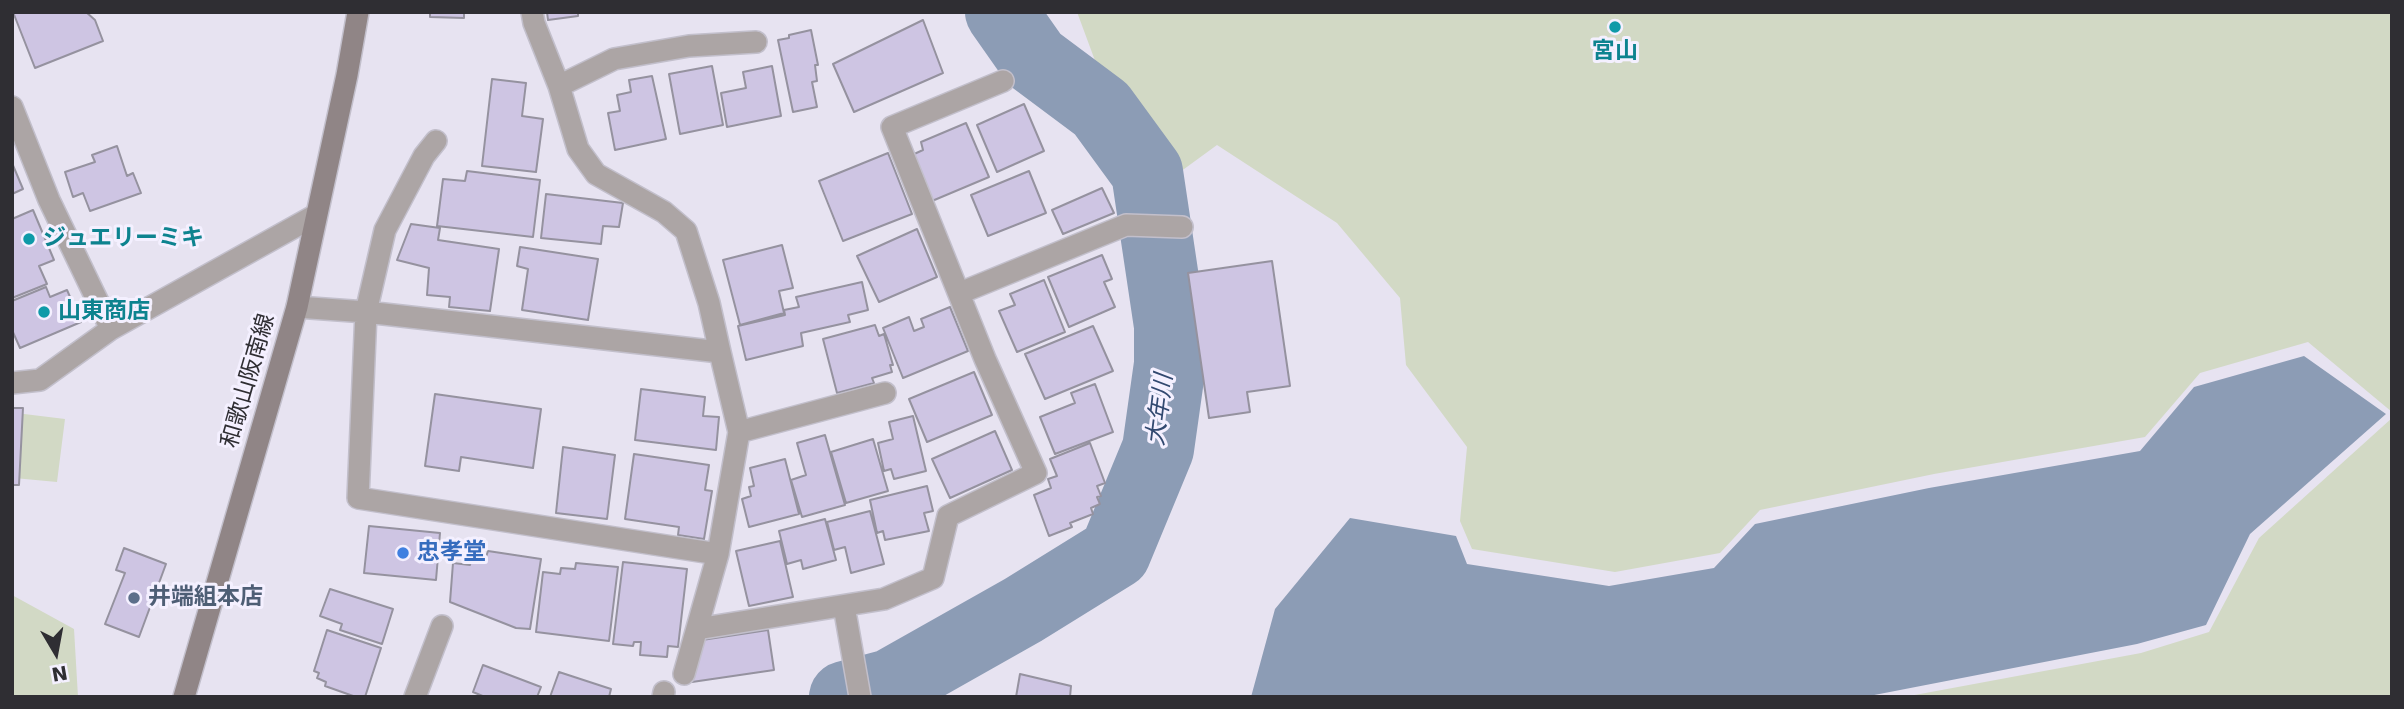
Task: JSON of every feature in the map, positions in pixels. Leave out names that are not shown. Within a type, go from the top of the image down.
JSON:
[{"type":"main road","name":"和歌山阪南線","points":[[347,12],[347,75]]},
{"type":"main road","name":"和歌山阪南線","points":[[184,697],[297,307],[358,12]]},
{"type":"street","points":[[532,12],[578,149],[596,174],[664,212],[686,231],[709,303],[739,432],[718,554],[684,674]]},
{"type":"street","points":[[559,86],[614,59],[689,46],[757,42]]},
{"type":"street","points":[[697,629],[884,599],[933,578],[948,516],[1036,473],[985,359],[892,127],[1003,81]]},
{"type":"street","points":[[12,107],[49,200],[111,329]]},
{"type":"street","points":[[436,141],[385,230],[366,312],[358,498],[718,554]]},
{"type":"street","points":[[12,383],[40,380],[111,329],[316,215]]},
{"type":"street","points":[[960,293],[1126,225],[1182,227]]},
{"type":"street","points":[[297,307],[366,312],[720,352]]},
{"type":"street","points":[[739,432],[885,393]]},
{"type":"street","points":[[844,606],[858,687]]},
{"type":"street","points":[[415,697],[442,626]]},
{"type":"green space","points":[[1077,12],[2392,12],[2392,412],[2308,342],[2200,373],[2145,437],[1934,474],[1760,510],[1720,553],[1615,572],[1472,549],[1460,521],[1467,447],[1406,365],[1400,298],[1337,223],[1217,145],[1180,172],[1097,66]]},
{"type":"green space","points":[[16,413],[65,419],[57,482],[14,478]]},
{"type":"green space","points":[[2392,418],[2392,697],[1904,697],[2141,653],[2209,632],[2259,538]]},
{"type":"green space","points":[[12,595],[74,629],[78,697],[12,697]]},
{"type":"water","points":[[2304,356],[2386,414],[2250,534],[2206,625],[2137,644],[1864,697],[1251,697],[1275,609],[1350,518],[1456,536],[1467,564],[1609,586],[1714,568],[1755,524],[1929,488],[2140,451],[2194,387]]},
{"type":"building","points":[[13,12],[86,12],[95,20],[103,41],[35,68]]},
{"type":"building","points":[[430,12],[464,12],[464,18],[430,17]]},
{"type":"building","points":[[547,12],[578,12],[578,16],[548,20]]},
{"type":"building","points":[[923,20],[943,73],[854,112],[833,64]]},
{"type":"building","points":[[811,30],[818,65],[815,65],[817,81],[812,82],[817,107],[793,112],[778,40]]},
{"type":"building","points":[[712,66],[723,125],[680,134],[669,74]]},
{"type":"building","points":[[772,66],[781,116],[727,127],[721,93],[746,88],[743,72]]},
{"type":"building","points":[[652,76],[666,139],[615,150],[608,113],[620,111],[617,95],[631,92],[629,80]]},
{"type":"building","points":[[492,79],[526,83],[522,116],[543,119],[536,172],[482,166]]},
{"type":"building","points":[[1024,104],[1044,151],[997,172],[977,125]]},
{"type":"building","points":[[966,123],[989,177],[932,201],[912,155],[923,150],[921,142]]},
{"type":"building","points":[[117,146],[127,176],[133,173],[141,193],[90,211],[83,193],[73,197],[65,172],[95,162],[92,155]]},
{"type":"building","points":[[888,153],[912,214],[843,241],[819,181]]},
{"type":"building","points":[[12,163],[23,189],[12,194]]},
{"type":"building","points":[[467,171],[540,180],[533,237],[437,226],[443,179],[465,181]]},
{"type":"building","points":[[1029,171],[1046,213],[988,236],[971,195]]},
{"type":"building","points":[[1102,188],[1114,213],[1063,234],[1052,210]]},
{"type":"building","points":[[546,194],[623,203],[619,227],[603,226],[601,244],[541,238]]},
{"type":"building","name":"ジュエリーミキ","points":[[33,210],[54,260],[39,266],[47,284],[12,298],[12,219]]},
{"type":"building","points":[[411,224],[440,228],[438,240],[499,249],[490,311],[449,307],[450,297],[427,295],[429,268],[397,260]]},
{"type":"building","points":[[917,229],[937,277],[879,302],[857,256]]},
{"type":"building","points":[[782,245],[793,288],[779,291],[784,313],[740,325],[723,260]]},
{"type":"building","points":[[520,247],[598,259],[588,320],[522,310],[528,269],[517,266]]},
{"type":"building","points":[[1102,255],[1112,279],[1104,282],[1115,307],[1069,327],[1048,277]]},
{"type":"building","points":[[1272,261],[1290,386],[1247,392],[1250,412],[1209,418],[1188,273]]},
{"type":"building","points":[[1044,280],[1065,332],[1017,352],[999,311],[1015,305],[1010,294]]},
{"type":"building","points":[[862,282],[868,310],[848,315],[850,322],[801,333],[803,346],[746,360],[738,326],[785,315],[784,310],[799,307],[796,297]]},
{"type":"building","name":"山東商店","points":[[46,287],[50,297],[67,290],[81,322],[20,348],[12,330],[12,301]]},
{"type":"building","points":[[950,307],[968,351],[903,378],[883,328],[909,317],[914,331],[924,327],[921,319]]},
{"type":"building","points":[[875,325],[879,336],[884,334],[893,365],[890,365],[892,372],[872,378],[874,383],[837,393],[823,339]]},
{"type":"building","points":[[1093,326],[1113,371],[1045,399],[1025,354]]},
{"type":"building","points":[[974,372],[992,415],[927,442],[909,399]]},
{"type":"building","points":[[1095,384],[1113,432],[1055,454],[1040,417],[1075,403],[1071,393]]},
{"type":"building","points":[[641,389],[705,397],[703,416],[719,417],[716,450],[635,440]]},
{"type":"building","points":[[435,394],[541,409],[533,468],[461,457],[459,471],[425,466]]},
{"type":"building","points":[[12,408],[23,408],[19,485],[12,485]]},
{"type":"building","points":[[913,416],[926,471],[894,479],[891,469],[884,471],[878,443],[893,439],[889,422]]},
{"type":"building","points":[[995,431],[1012,470],[950,498],[932,459]]},
{"type":"building","points":[[825,435],[845,505],[802,517],[791,480],[806,475],[797,443]]},
{"type":"building","points":[[873,439],[888,491],[846,503],[831,452]]},
{"type":"building","points":[[1090,443],[1105,483],[1097,486],[1101,496],[1097,497],[1100,504],[1091,508],[1093,514],[1070,523],[1072,527],[1049,536],[1034,495],[1051,488],[1048,479],[1057,476],[1050,459]]},
{"type":"building","points":[[563,447],[615,455],[607,519],[556,513]]},
{"type":"building","points":[[634,454],[709,465],[705,490],[712,491],[704,539],[678,535],[679,527],[625,519]]},
{"type":"building","points":[[785,459],[799,514],[749,527],[742,499],[751,496],[749,487],[754,486],[750,468]]},
{"type":"building","points":[[927,486],[933,511],[924,513],[929,531],[885,540],[883,531],[877,533],[870,500]]},
{"type":"building","points":[[870,511],[884,564],[851,573],[845,547],[834,550],[827,522]]},
{"type":"building","points":[[825,519],[836,560],[803,569],[801,560],[787,564],[779,531]]},
{"type":"building","name":"忠孝堂","points":[[369,526],[440,533],[436,580],[364,573]]},
{"type":"building","points":[[780,541],[793,597],[749,606],[736,551]]},
{"type":"building","name":"井端組本店","points":[[124,548],[166,564],[139,637],[105,624],[125,573],[116,570]]},
{"type":"building","points":[[488,551],[541,559],[530,629],[516,628],[450,602],[453,563],[470,565],[472,554],[486,557]]},
{"type":"building","points":[[623,562],[687,569],[678,647],[668,646],[667,657],[640,655],[641,642],[634,642],[633,646],[613,644]]},
{"type":"building","points":[[576,563],[618,567],[609,641],[536,632],[543,572],[560,574],[561,568],[575,569]]},
{"type":"building","points":[[330,589],[393,609],[382,644],[340,630],[342,624],[320,616]]},
{"type":"building","points":[[327,630],[381,648],[365,697],[356,697],[325,686],[326,682],[317,678],[319,673],[314,671]]},
{"type":"building","points":[[768,630],[774,670],[692,682],[702,640]]},
{"type":"building","points":[[483,665],[541,687],[537,697],[485,697],[473,692]]},
{"type":"building","points":[[559,672],[611,689],[609,697],[550,697]]},
{"type":"building","points":[[1020,674],[1071,686],[1070,697],[1016,697]]},
{"type":"waterway","name":"大年川","points":[[845,697],[890,685],[1023,610],[1115,553],[1158,449],[1170,364],[1170,326],[1147,172],[1101,109],[1034,59],[1001,12]]},
{"type":"place","name":"宮山","points":[[1615,27]]},
{"type":"place","name":"ジュエリーミキ","points":[[29,239]]},
{"type":"place","name":"山東商店","points":[[44,312]]},
{"type":"place","name":"忠孝堂","points":[[403,553]]},
{"type":"place","name":"井端組本店","points":[[134,598]]}]
